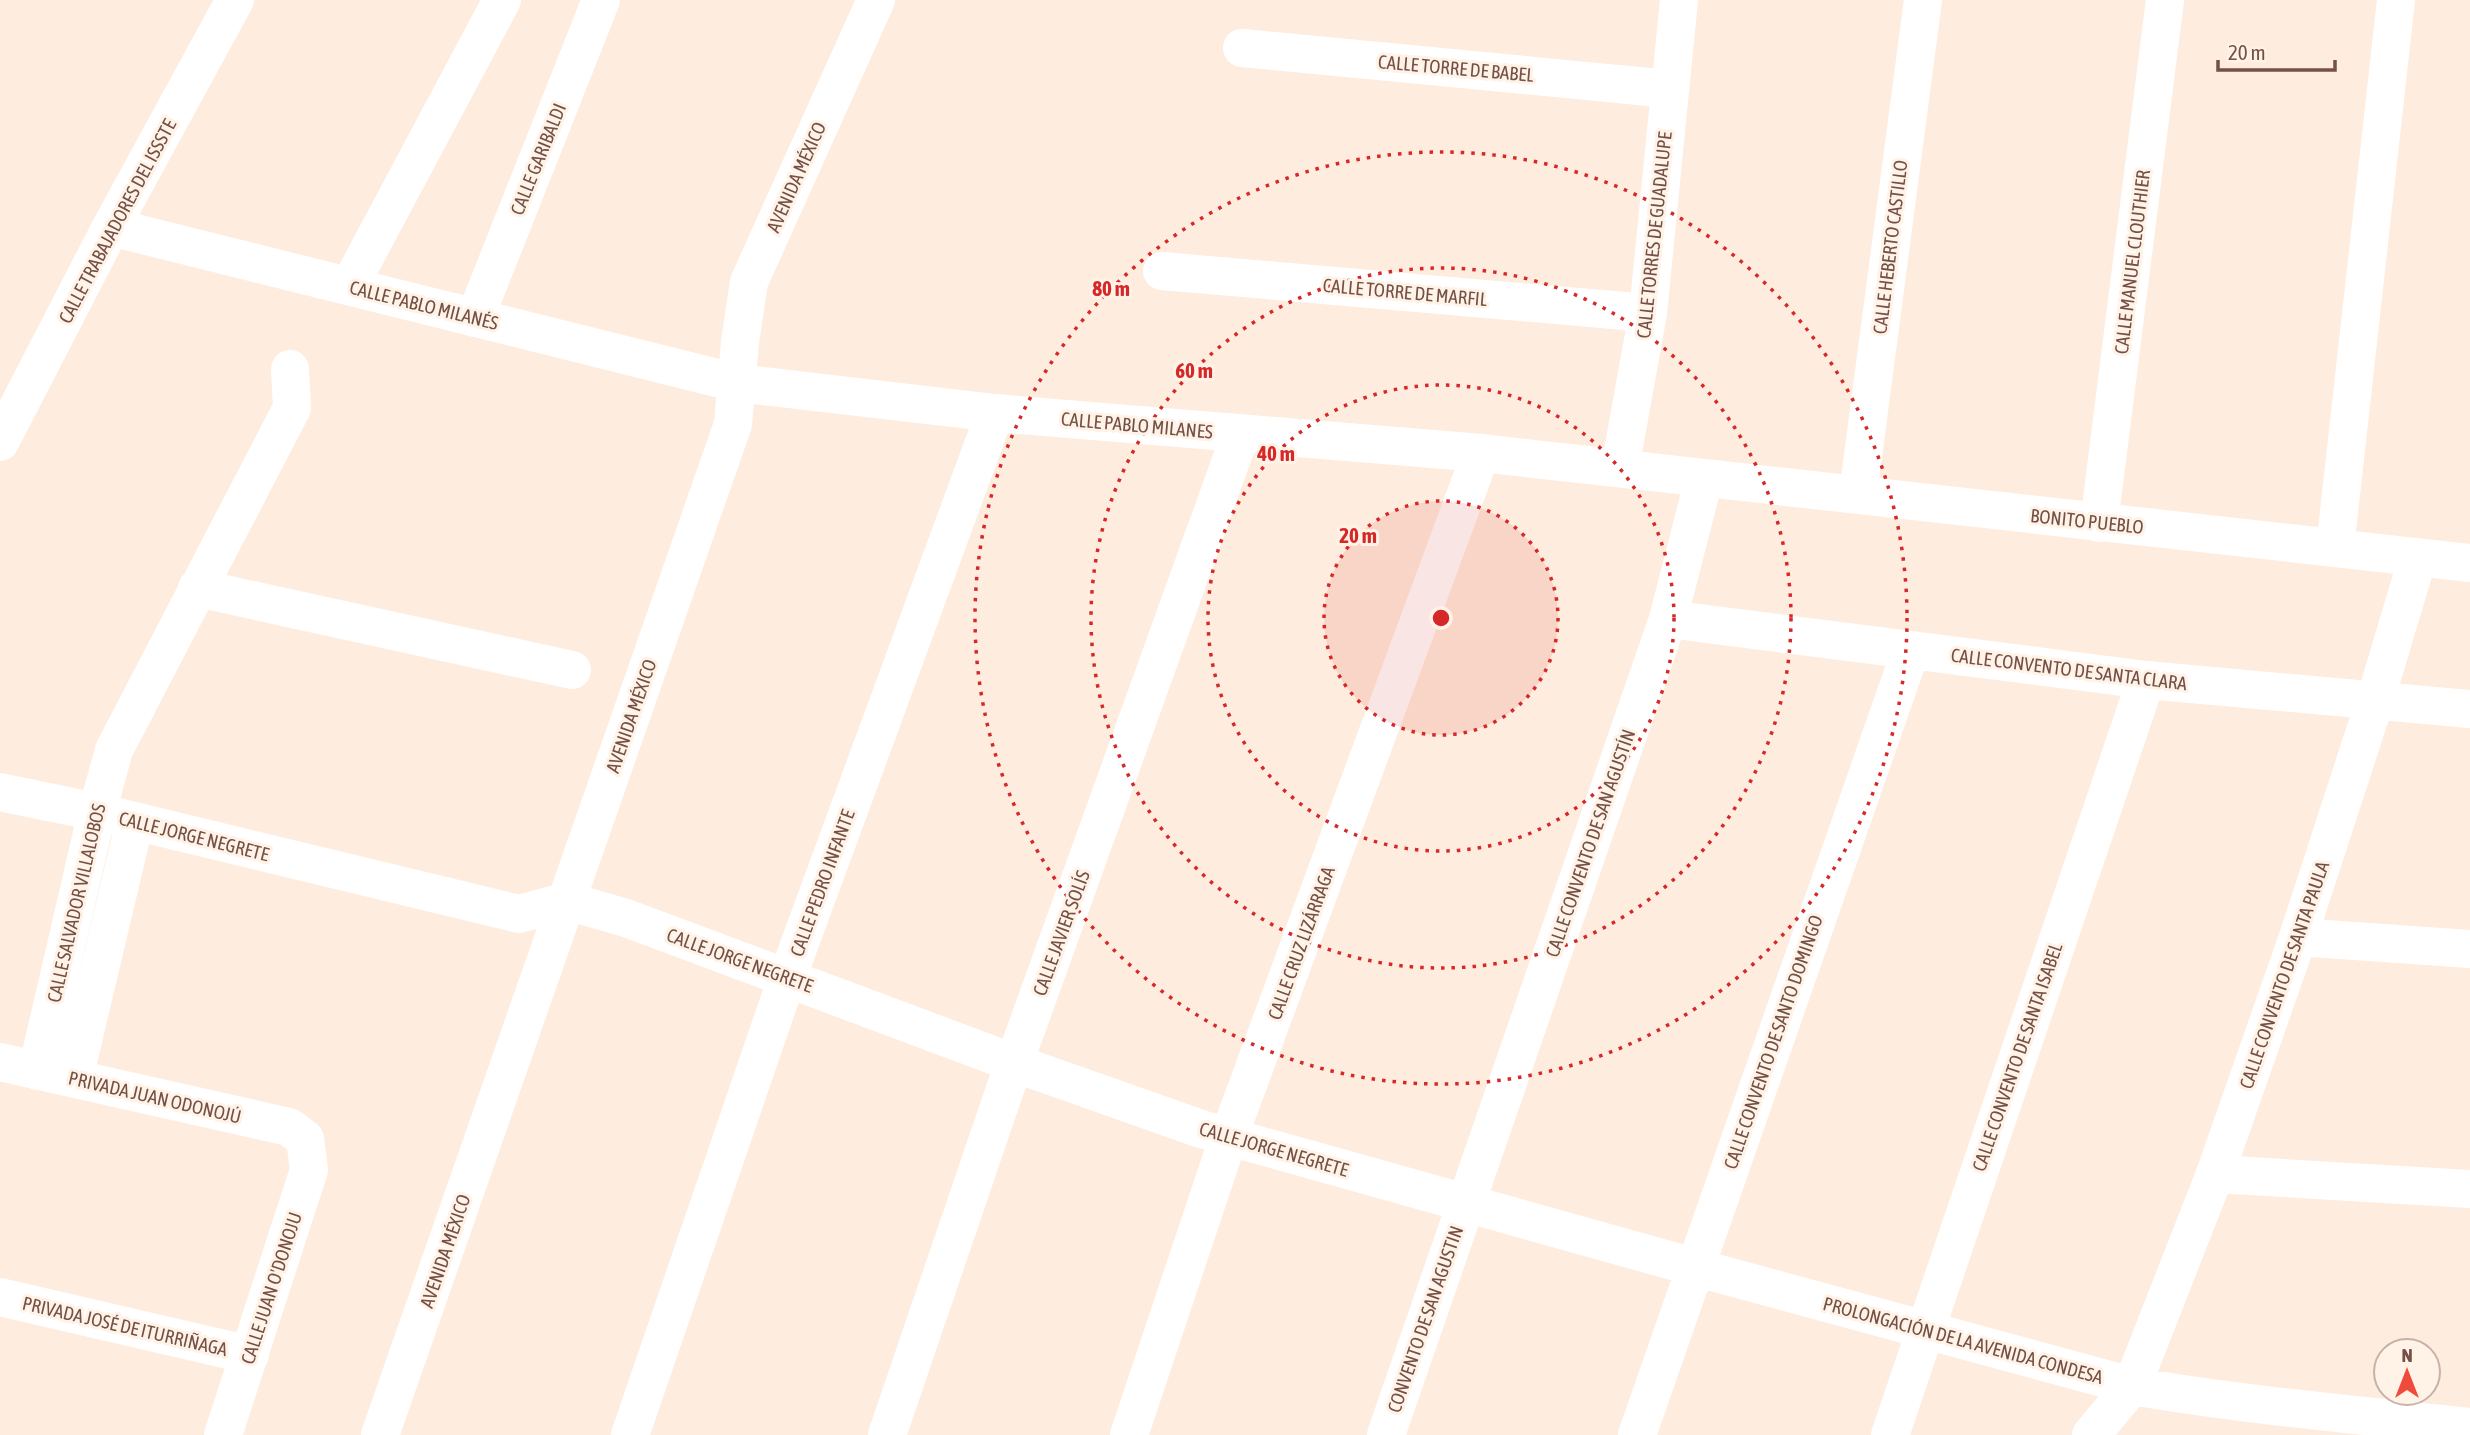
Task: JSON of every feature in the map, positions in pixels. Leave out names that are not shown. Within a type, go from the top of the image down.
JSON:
[{"type":"street","name":"CALLE TRABAJADORES DEL ISSSTE","points":[[0,442],[111,227],[235,0]]},
{"type":"street","points":[[350,285],[502,0]]},
{"type":"street","name":"CALLE GARIBALDI","points":[[475,318],[601,0]]},
{"type":"street","name":"AVENIDA MÉXICO","points":[[380,1435],[733,424],[748,282],[876,0]]},
{"type":"street","name":"CALLE TORRES DE GUADALUPE","points":[[1620,468],[1648,313],[1679,0]]},
{"type":"street","name":"CALLE HEBERTO CASTILLO","points":[[1858,494],[1923,0]]},
{"type":"street","name":"CALLE MANUEL CLOUTHIER","points":[[2099,523],[2165,0]]},
{"type":"street","points":[[2335,548],[2396,0]]},
{"type":"street","name":"CALLE TORRE DE BABEL","points":[[1242,48],[1670,89]]},
{"type":"street","name":"CALLE PABLO MILANÉS","points":[[111,227],[737,383]]},
{"type":"street","name":"CALLE TORRE DE MARFIL","points":[[1162,271],[1648,313]]},
{"type":"street","name":"CALLE SALVADOR VILLALOBOS","points":[[55,1074],[97,812],[114,750],[292,408],[290,369]]},
{"type":"street","name":"CALLE PABLO MILANES","points":[[737,383],[995,413],[1481,453],[1704,478]]},
{"type":"street","name":"CALLE PEDRO INFANTE","points":[[629,1435],[788,978],[995,413]]},
{"type":"street","name":"CALLE JAVIER SOLÍS","points":[[887,1435],[1014,1063],[1241,433]]},
{"type":"street","name":"CALLE CRUZ LIZÁRRAGA","points":[[1129,1435],[1229,1136],[1481,453]]},
{"type":"street","name":"BONITO PUEBLO","points":[[1704,478],[2470,562]]},
{"type":"street","name":"CALLE CONVENTO DE SAN AGUSTÍN","points":[[1465,1203],[1668,619],[1704,478]]},
{"type":"street","name":"CALLE CONVENTO DE SANTA PAULA","points":[[2091,1435],[2132,1386],[2215,1174],[2298,937],[2375,701],[2418,557]]},
{"type":"street","points":[[197,588],[572,670]]},
{"type":"street","name":"CALLE CONVENTO DE SANTA CLARA","points":[[1668,619],[2146,680],[2470,709]]},
{"type":"street","name":"CALLE CONVENTO DE SANTO DOMINGO","points":[[1637,1435],[1911,650]]},
{"type":"street","name":"CALLE CONVENTO DE SANTA ISABEL","points":[[1889,1435],[2146,680]]},
{"type":"street","name":"CALLE JORGE NEGRETE","points":[[0,792],[97,812],[519,914],[567,901],[626,918],[1014,1063],[1201,1129],[1465,1203]]},
{"type":"street","name":"CALLE SALVADOR VILLALOBOS","points":[[55,1074],[135,821]]},
{"type":"street","points":[[2298,937],[2470,949]]},
{"type":"street","name":"PRIVADA JUAN ODONOJÚ","points":[[0,1062],[289,1127],[305,1139]]},
{"type":"street","name":"CALLE JUAN O'DONOJU","points":[[223,1435],[309,1170],[305,1139]]},
{"type":"street","points":[[2215,1174],[2470,1189]]},
{"type":"street","name":"PROLONGACIÓN DE LA AVENIDA CONDESA","points":[[1465,1203],[2132,1386],[2456,1429]]},
{"type":"street","name":"CONVENTO DE SAN AGUSTIN","points":[[1386,1435],[1465,1203]]},
{"type":"street","name":"PRIVADA JOSÉ DE ITURRIÑAGA","points":[[0,1297],[250,1355]]}]
